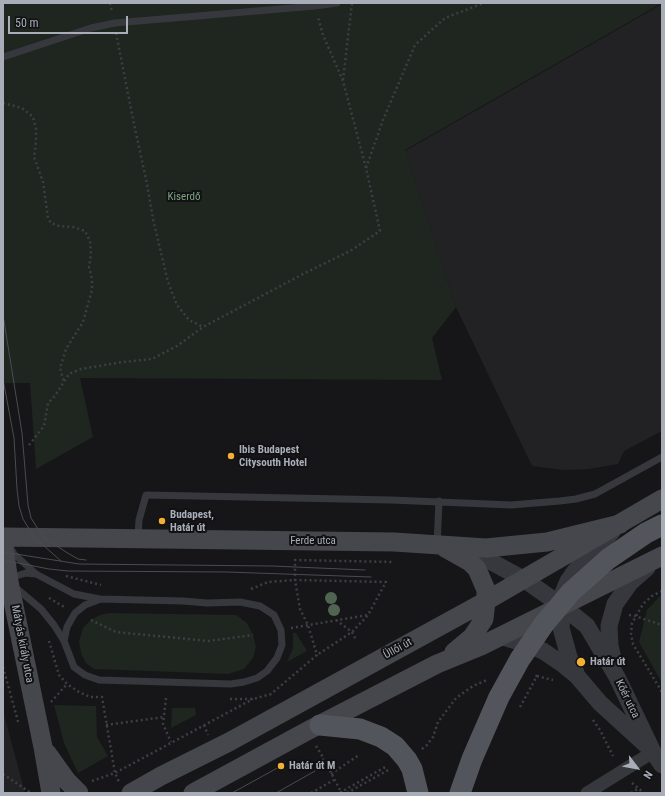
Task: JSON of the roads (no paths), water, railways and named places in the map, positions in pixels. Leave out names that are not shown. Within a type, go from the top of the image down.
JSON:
[{"type":"main road","name":"Üllői út","points":[[131,793],[161,776],[236,739],[525,580],[662,499]]},
{"type":"main road","name":"Ferde utca","points":[[3,538],[394,542],[486,548],[535,544],[588,533],[620,524]]},
{"type":"main road","points":[[460,793],[472,759],[499,697],[520,659],[544,624],[571,592],[608,559],[646,533],[662,525]]},
{"type":"main road","name":"Mátyás király utca","points":[[3,538],[6,580],[42,747],[50,793]]},
{"type":"main road","points":[[437,545],[461,557],[477,568],[486,590],[484,619],[472,637],[437,664]]},
{"type":"main road","points":[[193,793],[320,724],[437,664],[571,606],[659,558]]},
{"type":"main road","points":[[320,724],[360,729],[381,737],[395,746],[407,760],[415,779],[418,793]]},
{"type":"main road","points":[[42,747],[67,781],[85,788]]},
{"type":"street","points":[[577,676],[569,657],[561,628],[571,606],[600,570],[632,537],[662,518]]},
{"type":"street","points":[[571,606],[563,593],[568,581],[584,561],[620,524]]},
{"type":"street","points":[[464,547],[571,606]]},
{"type":"street","points":[[616,677],[610,646],[609,626],[615,604],[630,583],[659,558]]},
{"type":"street","name":"Kőér utca","points":[[571,606],[587,626],[616,677],[657,759]]},
{"type":"street","points":[[500,636],[515,640],[543,652],[561,663],[577,676]]},
{"type":"street","name":"Kőér utca","points":[[577,676],[600,703],[657,759]]},
{"type":"street","points":[[587,793],[657,759]]},
{"type":"lane","points":[[3,58],[91,28],[115,22],[336,3]]},
{"type":"lane","points":[[138,539],[139,520],[146,495],[439,501],[511,504],[560,501],[595,494],[662,457]]},
{"type":"lane","points":[[437,545],[439,501]]},
{"type":"lane","points":[[3,538],[14,554],[36,574],[74,594],[100,599],[206,603],[240,602],[260,606],[274,615],[281,630],[282,644],[277,658],[267,671],[257,678],[244,682],[231,684],[99,680],[85,675],[74,667],[64,641],[41,609],[6,580],[26,573],[36,574]]},
{"type":"lane","points":[[64,641],[67,627],[75,613],[85,604],[100,599]]},
{"type":"tram line","points":[[3,315],[22,433],[28,505],[31,518],[45,538],[78,559],[86,560]]},
{"type":"tram line","points":[[3,379],[14,438],[17,489],[19,506],[23,519],[34,537],[61,561]]},
{"type":"tram line","points":[[3,552],[79,564],[272,566],[365,570]]},
{"type":"tram line","points":[[3,560],[68,571],[227,572],[371,577]]},
{"type":"tram line","points":[[232,793],[281,766]]},
{"type":"tram line","points":[[276,793],[315,771]]},
{"type":"place","name":"Ibis Budapest Citysouth Hotel","points":[[231,456]]},
{"type":"place","name":"Budapest, Határ út","points":[[162,521]]},
{"type":"place","name":"Határ út","points":[[581,662]]},
{"type":"place","name":"Határ út M","points":[[281,766]]},
{"type":"park label","name":"Kiserdő","points":[[184,197]]}]
